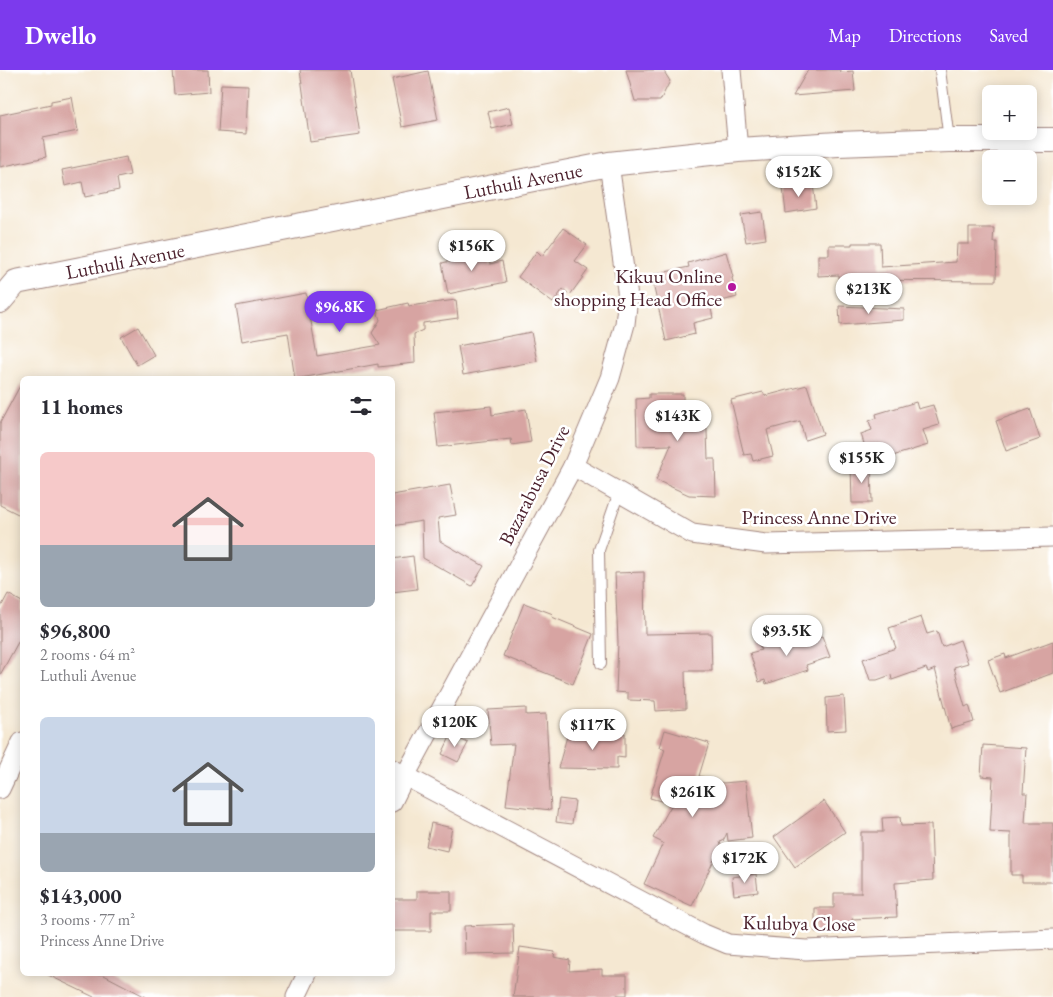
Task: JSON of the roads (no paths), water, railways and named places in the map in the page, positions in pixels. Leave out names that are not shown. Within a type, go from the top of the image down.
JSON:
[{"type":"street","points":[[730,70],[738,150]]},
{"type":"street","name":"Luthuli Avenue","points":[[8,284],[609,164],[738,150],[838,144],[949,140],[1053,140]]},
{"type":"street","name":"Bazarabusa Drive","points":[[395,789],[399,772],[573,466],[610,378],[625,324],[628,297],[609,164]]},
{"type":"street","points":[[0,301],[8,284]]},
{"type":"street","name":"Princess Anne Drive","points":[[573,466],[692,534],[766,544],[1053,537]]},
{"type":"street","points":[[0,789],[20,746]]},
{"type":"street","name":"Kulubya Close","points":[[399,772],[678,921],[728,944],[806,950],[1053,939]]},
{"type":"street","points":[[296,997],[306,976]]},
{"type":"lane","points":[[940,70],[949,140]]},
{"type":"lane","points":[[601,664],[600,550],[619,492]]},
{"type":"place","name":"Kikuu Online shopping Head Office","points":[[732,287]]}]
